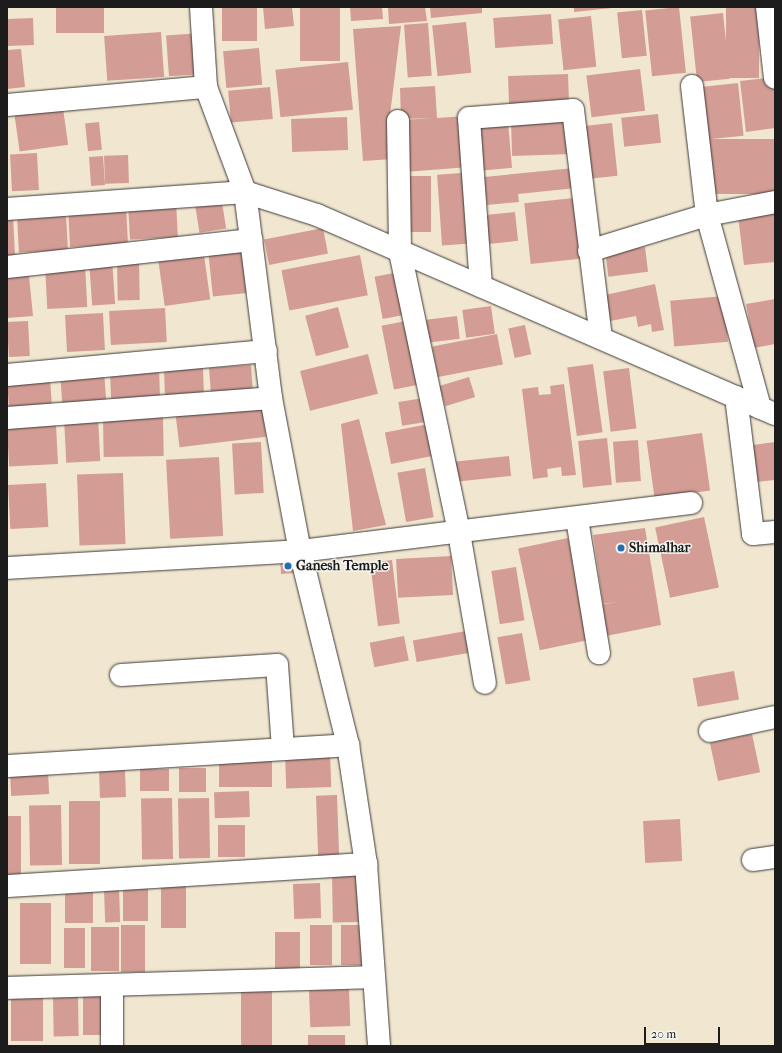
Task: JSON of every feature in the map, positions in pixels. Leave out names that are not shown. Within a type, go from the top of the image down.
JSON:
[{"type":"street","points":[[201,7],[206,86],[246,192],[271,398],[300,551],[348,745],[366,864],[379,1046]]},
{"type":"street","points":[[766,7],[775,78]]},
{"type":"street","points":[[7,105],[206,86]]},
{"type":"street","points":[[692,86],[707,214],[767,411]]},
{"type":"street","points":[[481,286],[469,118],[573,110],[589,251],[601,338]]},
{"type":"street","points":[[398,121],[400,252],[460,533],[485,682]]},
{"type":"street","points":[[7,209],[246,192],[317,215],[767,411]]},
{"type":"street","points":[[589,251],[707,214],[775,202]]},
{"type":"street","points":[[7,267],[252,240]]},
{"type":"street","points":[[7,375],[266,350]]},
{"type":"street","points":[[736,397],[753,534],[775,532]]},
{"type":"street","points":[[7,418],[271,398]]},
{"type":"street","points":[[7,568],[300,551],[577,519],[691,503]]},
{"type":"street","points":[[577,519],[599,653]]},
{"type":"street","points":[[121,675],[277,665],[283,749]]},
{"type":"street","points":[[710,731],[775,717]]},
{"type":"street","points":[[7,766],[348,745]]},
{"type":"street","points":[[752,860],[775,857]]},
{"type":"street","points":[[7,886],[366,864]]},
{"type":"street","points":[[7,988],[374,976]]},
{"type":"street","points":[[112,985],[112,1046]]},
{"type":"building","points":[[56,7],[104,7],[104,33],[56,33]]},
{"type":"building","points":[[222,7],[257,7],[257,41],[222,41]]},
{"type":"building","points":[[263,7],[292,7],[294,26],[265,29]]},
{"type":"building","points":[[300,7],[340,7],[340,61],[300,61]]},
{"type":"building","points":[[350,7],[382,7],[383,19],[351,21]]},
{"type":"building","points":[[388,7],[425,7],[427,21],[389,24]]},
{"type":"building","points":[[430,7],[482,7],[482,13],[431,18]]},
{"type":"building","points":[[574,7],[612,7],[612,8],[574,12]]},
{"type":"building","points":[[679,7],[686,73],[652,76],[645,11]]},
{"type":"building","points":[[726,7],[759,7],[759,78],[726,78]]},
{"type":"building","points":[[642,10],[647,56],[622,58],[617,13]]},
{"type":"building","points":[[723,13],[730,79],[697,82],[690,16]]},
{"type":"building","points":[[551,14],[553,44],[495,48],[493,18]]},
{"type":"building","points":[[591,16],[596,67],[564,70],[558,19]]},
{"type":"building","points":[[33,18],[34,45],[8,46],[7,19]]},
{"type":"building","points":[[466,22],[471,73],[438,76],[432,26]]},
{"type":"building","points":[[428,23],[432,76],[408,78],[404,25]]},
{"type":"building","points":[[401,26],[390,115],[393,159],[363,161],[353,29]]},
{"type":"building","points":[[161,32],[164,77],[107,81],[104,36]]},
{"type":"building","points":[[201,33],[204,74],[169,76],[166,35]]},
{"type":"building","points":[[259,48],[262,85],[226,88],[223,51]]},
{"type":"building","points":[[21,49],[25,87],[7,89],[7,50]]},
{"type":"building","points":[[348,62],[353,110],[280,117],[275,70]]},
{"type":"building","points":[[640,69],[645,111],[592,117],[586,76]]},
{"type":"building","points":[[568,74],[569,102],[509,104],[508,76]]},
{"type":"building","points":[[775,77],[775,128],[746,132],[740,81]]},
{"type":"building","points":[[738,83],[744,136],[709,139],[703,87]]},
{"type":"building","points":[[435,86],[437,118],[465,116],[469,167],[405,172],[401,120],[433,118],[401,119],[400,88]]},
{"type":"building","points":[[270,87],[273,119],[231,123],[228,91]]},
{"type":"building","points":[[63,108],[68,145],[20,151],[14,115]]},
{"type":"building","points":[[658,114],[661,143],[624,147],[621,118]]},
{"type":"building","points":[[347,117],[348,150],[292,152],[291,119]]},
{"type":"building","points":[[570,121],[571,154],[512,156],[511,123]]},
{"type":"building","points":[[99,122],[102,150],[88,151],[85,123]]},
{"type":"building","points":[[508,122],[512,168],[477,171],[473,125]]},
{"type":"building","points":[[612,123],[618,176],[585,179],[579,126]]},
{"type":"building","points":[[703,139],[775,139],[775,194],[703,194]]},
{"type":"building","points":[[37,153],[39,190],[12,191],[10,154]]},
{"type":"building","points":[[128,155],[129,183],[105,184],[104,156]]},
{"type":"building","points":[[103,156],[105,185],[91,186],[89,157]]},
{"type":"building","points":[[574,168],[576,188],[518,194],[519,202],[487,205],[484,177]]},
{"type":"building","points":[[462,173],[467,244],[442,246],[437,175]]},
{"type":"building","points":[[405,176],[431,176],[431,232],[405,232]]},
{"type":"building","points":[[221,196],[226,229],[199,233],[194,200]]},
{"type":"building","points":[[574,198],[580,259],[531,264],[524,203]]},
{"type":"building","points":[[176,201],[178,237],[130,239],[128,204]]},
{"type":"building","points":[[126,206],[128,244],[70,247],[68,209]]},
{"type":"building","points":[[515,212],[518,241],[486,244],[483,215]]},
{"type":"building","points":[[775,212],[775,262],[744,265],[738,216]]},
{"type":"building","points":[[66,214],[68,250],[19,253],[17,217]]},
{"type":"building","points":[[7,216],[13,216],[15,256],[7,257]]},
{"type":"building","points":[[323,228],[328,254],[269,265],[264,239]]},
{"type":"building","points":[[645,247],[648,272],[608,277],[605,252]]},
{"type":"building","points":[[245,248],[250,293],[213,297],[208,252]]},
{"type":"building","points":[[204,255],[210,300],[165,306],[158,261]]},
{"type":"building","points":[[360,255],[368,295],[289,311],[281,270]]},
{"type":"building","points":[[117,258],[139,258],[140,300],[118,300]]},
{"type":"building","points":[[112,259],[115,304],[92,305],[89,261]]},
{"type":"building","points":[[85,264],[87,307],[47,309],[45,266]]},
{"type":"building","points":[[404,271],[412,313],[383,319],[375,277]]},
{"type":"building","points":[[29,276],[33,316],[7,318],[7,278]]},
{"type":"building","points":[[655,284],[664,330],[652,332],[651,324],[638,327],[636,316],[610,321],[605,295]]},
{"type":"building","points":[[724,296],[728,342],[674,347],[670,301]]},
{"type":"building","points":[[775,299],[775,344],[754,348],[746,304]]},
{"type":"building","points":[[491,306],[495,334],[466,338],[462,310]]},
{"type":"building","points":[[338,307],[349,348],[316,356],[305,316]]},
{"type":"building","points":[[165,308],[167,342],[111,345],[109,311]]},
{"type":"building","points":[[103,313],[105,350],[67,352],[65,315]]},
{"type":"building","points":[[457,316],[460,339],[429,343],[426,320]]},
{"type":"building","points":[[411,320],[423,384],[394,390],[382,326]]},
{"type":"building","points":[[28,321],[30,356],[9,357],[7,322]]},
{"type":"building","points":[[525,325],[531,354],[515,358],[508,329]]},
{"type":"building","points":[[497,334],[503,364],[438,377],[432,347]]},
{"type":"building","points":[[368,354],[378,394],[310,411],[300,371]]},
{"type":"building","points":[[593,364],[603,432],[577,436],[567,368]]},
{"type":"building","points":[[251,365],[253,391],[211,394],[209,368]]},
{"type":"building","points":[[203,368],[204,396],[165,397],[164,369]]},
{"type":"building","points":[[629,368],[636,429],[611,432],[603,371]]},
{"type":"building","points":[[159,369],[160,397],[111,399],[110,371]]},
{"type":"building","points":[[104,370],[106,402],[62,405],[60,373]]},
{"type":"building","points":[[469,377],[475,397],[445,406],[439,386]]},
{"type":"building","points":[[50,378],[52,408],[9,411],[7,381]]},
{"type":"building","points":[[564,384],[576,475],[562,476],[561,467],[547,469],[548,477],[533,479],[522,389],[538,387],[539,395],[551,394],[550,386]]},
{"type":"building","points":[[430,397],[434,421],[402,426],[398,402]]},
{"type":"building","points":[[262,405],[266,437],[180,447],[176,416]]},
{"type":"building","points":[[163,417],[164,456],[104,457],[103,418]]},
{"type":"building","points":[[98,418],[100,461],[66,463],[64,420]]},
{"type":"building","points":[[359,419],[386,525],[353,531],[341,424]]},
{"type":"building","points":[[434,423],[440,454],[391,464],[385,433]]},
{"type":"building","points":[[56,425],[58,464],[9,467],[7,428]]},
{"type":"building","points":[[702,433],[710,490],[655,498],[647,441]]},
{"type":"building","points":[[607,438],[612,485],[583,488],[578,441]]},
{"type":"building","points":[[638,440],[641,481],[616,483],[613,442]]},
{"type":"building","points":[[261,442],[264,493],[235,494],[232,444]]},
{"type":"building","points":[[775,442],[775,480],[756,482],[753,445]]},
{"type":"building","points":[[509,456],[511,476],[453,482],[451,462]]},
{"type":"building","points":[[219,457],[223,536],[170,539],[166,460]]},
{"type":"building","points":[[425,468],[434,517],[406,522],[397,473]]},
{"type":"building","points":[[123,473],[125,544],[80,546],[77,475]]},
{"type":"building","points":[[46,483],[48,527],[10,529],[8,485]]},
{"type":"building","points":[[704,517],[719,587],[670,598],[655,527]]},
{"type":"building","points":[[645,528],[661,625],[601,637],[595,606],[621,601],[603,604],[593,535]]},
{"type":"building","points":[[568,538],[590,640],[540,650],[518,549]]},
{"type":"building","points":[[451,556],[453,595],[398,598],[396,559]]},
{"type":"building","name":"Ganesh Temple","points":[[294,558],[295,573],[281,574],[280,559]]},
{"type":"building","points":[[392,560],[400,624],[378,626],[370,563]]},
{"type":"building","points":[[516,567],[524,620],[500,624],[491,571]]},
{"type":"building","points":[[466,631],[470,653],[417,662],[413,640]]},
{"type":"building","points":[[522,633],[530,680],[506,685],[497,637]]},
{"type":"building","points":[[404,636],[409,661],[374,667],[370,643]]},
{"type":"building","points":[[734,671],[739,700],[698,707],[693,678]]},
{"type":"building","points":[[752,734],[760,772],[718,781],[710,743]]},
{"type":"building","points":[[330,752],[331,787],[286,789],[285,754]]},
{"type":"building","points":[[219,759],[272,759],[272,787],[219,787]]},
{"type":"building","points":[[179,768],[206,768],[206,792],[179,792]]},
{"type":"building","points":[[140,769],[169,769],[169,791],[140,791]]},
{"type":"building","points":[[125,770],[126,797],[100,798],[99,771]]},
{"type":"building","points":[[48,772],[49,794],[11,796],[10,774]]},
{"type":"building","points":[[249,791],[250,817],[215,818],[214,792]]},
{"type":"building","points":[[337,795],[339,858],[318,859],[316,796]]},
{"type":"building","points":[[172,798],[173,859],[142,860],[141,799]]},
{"type":"building","points":[[209,798],[210,858],[179,859],[178,799]]},
{"type":"building","points":[[69,801],[100,801],[100,864],[69,864]]},
{"type":"building","points":[[61,805],[62,865],[30,866],[29,806]]},
{"type":"building","points":[[7,816],[21,816],[21,877],[7,877]]},
{"type":"building","points":[[680,819],[682,861],[645,863],[643,821]]},
{"type":"building","points":[[218,825],[245,825],[245,857],[218,857]]},
{"type":"building","points":[[332,874],[358,874],[359,922],[333,922]]},
{"type":"building","points":[[161,878],[186,878],[186,928],[161,928]]},
{"type":"building","points":[[123,879],[148,879],[148,921],[123,921]]},
{"type":"building","points":[[320,883],[321,918],[294,919],[293,884]]},
{"type":"building","points":[[65,888],[93,888],[93,923],[65,923]]},
{"type":"building","points":[[119,889],[120,922],[105,923],[104,890]]},
{"type":"building","points":[[20,903],[51,903],[51,964],[20,964]]},
{"type":"building","points":[[121,925],[145,925],[145,972],[121,972]]},
{"type":"building","points":[[310,925],[332,925],[332,965],[310,965]]},
{"type":"building","points":[[341,925],[365,925],[365,965],[341,965]]},
{"type":"building","points":[[91,927],[119,927],[119,971],[91,971]]},
{"type":"building","points":[[64,928],[85,928],[85,968],[64,968]]},
{"type":"building","points":[[275,932],[300,932],[300,970],[275,970]]},
{"type":"building","points":[[241,985],[272,985],[272,1046],[241,1046]]},
{"type":"building","points":[[349,989],[350,1026],[310,1027],[309,990]]},
{"type":"building","points":[[11,995],[43,995],[43,1041],[11,1041]]},
{"type":"building","points":[[83,996],[108,996],[108,1035],[83,1035]]},
{"type":"building","points":[[53,997],[78,997],[79,1036],[54,1036]]},
{"type":"building","points":[[308,1035],[345,1035],[345,1046],[308,1046]]},
{"type":"place","name":"Shimalhar","points":[[621,548]]},
{"type":"place","name":"Ganesh Temple","points":[[288,566]]}]
